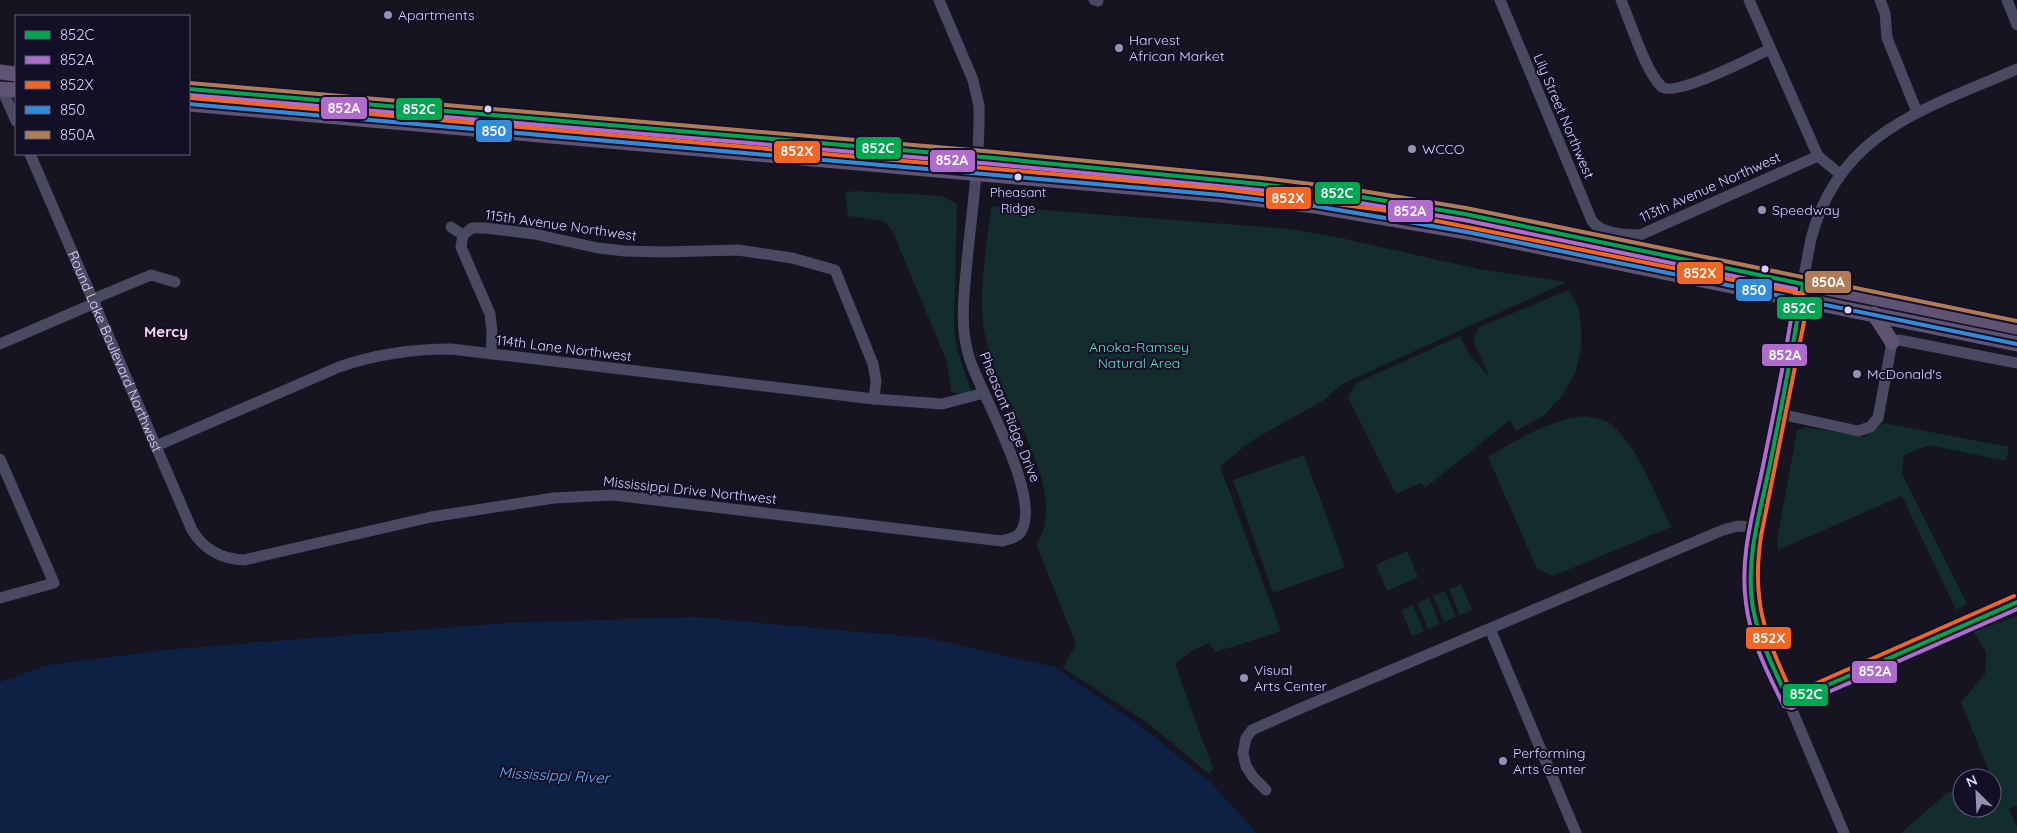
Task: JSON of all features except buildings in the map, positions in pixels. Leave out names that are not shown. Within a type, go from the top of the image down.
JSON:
[{"type":"main road","points":[[0,72],[15,74]]},
{"type":"main road","points":[[190,89],[976,157],[1240,182],[1343,194],[1465,214],[2017,327]]},
{"type":"main road","points":[[190,104],[1315,206],[1381,216],[2017,344]]},
{"type":"main road","points":[[1874,314],[1892,342]]},
{"type":"street","name":"Pheasant Ridge Drive","points":[[939,0],[973,80],[980,114],[963,322],[970,360],[1020,478],[1025,502],[1025,522],[1020,533],[1014,538],[1002,541]]},
{"type":"street","name":"Lily Street Northwest","points":[[1500,0],[1592,221],[1599,228],[1612,232]]},
{"type":"street","points":[[1621,0],[1652,75],[1664,88],[1672,90],[1708,78],[1770,49]]},
{"type":"street","points":[[1749,0],[1818,156],[1840,174]]},
{"type":"street","points":[[1880,0],[1885,13],[1887,38],[1917,112]]},
{"type":"street","points":[[2007,0],[2017,25]]},
{"type":"street","points":[[1841,832],[1759,632],[1754,612],[1750,573],[1816,218],[1825,198],[1840,174],[1859,152],[1877,136],[1917,112],[2017,68]]},
{"type":"street","points":[[5,88],[15,118]]},
{"type":"street","name":"Round Lake Boulevard Northwest","points":[[30,155],[192,530],[204,546]]},
{"type":"street","name":"113th Avenue Northwest","points":[[1612,232],[1640,235],[1818,156]]},
{"type":"street","points":[[452,227],[463,235],[461,247],[490,314],[492,331],[491,354]]},
{"type":"street","name":"115th Avenue Northwest","points":[[463,235],[472,228],[485,228],[534,234],[598,248],[625,251],[738,250],[792,258],[835,270],[873,364],[876,381],[874,399]]},
{"type":"street","points":[[0,344],[152,275],[175,282]]},
{"type":"street","points":[[1780,414],[1858,431],[1870,427],[1878,418],[1892,342],[1902,340],[2017,363]]},
{"type":"street","name":"114th Lane Northwest","points":[[156,446],[339,367],[371,357],[414,350],[451,349],[874,399],[942,404],[984,393]]},
{"type":"street","points":[[0,459],[54,583],[0,598]]},
{"type":"street","name":"Mississippi Drive Northwest","points":[[204,546],[222,556],[244,560],[431,517],[554,498],[592,495],[632,497],[1002,541]]},
{"type":"street","points":[[1266,790],[1250,774],[1244,760],[1246,738],[1252,730],[1723,530],[1738,526],[1757,528]]},
{"type":"street","points":[[1789,702],[2017,602]]},
{"type":"street","points":[[1490,628],[1576,833]]},
{"type":"green space","points":[[854,191],[941,196],[957,204],[954,328],[957,349],[971,391],[962,394],[951,392],[947,362],[892,230],[883,221],[848,216],[845,193]]},
{"type":"green space","name":"Anoka-Ramsey Natural Area","points":[[991,206],[1290,229],[1341,238],[1478,269],[1567,282],[1342,384],[1324,400],[1253,440],[1220,466],[1281,631],[1216,652],[1208,643],[1190,652],[1175,664],[1213,769],[1209,774],[1148,723],[1063,668],[1076,644],[1036,544],[1041,536],[1046,517],[1043,486],[1026,435],[991,357],[983,324],[983,273]]},
{"type":"green space","points":[[1569,290],[1579,309],[1581,349],[1576,371],[1563,395],[1544,415],[1516,431],[1510,420],[1425,488],[1421,483],[1396,494],[1348,397],[1356,383],[1460,336],[1470,355],[1490,378],[1473,341],[1479,327]]},
{"type":"green space","points":[[1585,416],[1608,422],[1621,434],[1646,472],[1671,527],[1553,576],[1537,569],[1488,457],[1546,426],[1571,418]]},
{"type":"green space","points":[[1884,423],[2009,447],[2006,461],[1929,445],[1904,455],[1902,474],[1967,604],[1956,610],[1902,496],[1778,550],[1777,540],[1797,431],[1804,427],[1864,437]]},
{"type":"green space","points":[[1304,455],[1345,567],[1273,593],[1233,480]]},
{"type":"green space","points":[[1407,551],[1418,577],[1387,591],[1376,565]]},
{"type":"green space","points":[[1461,584],[1472,610],[1460,615],[1449,589]]},
{"type":"green space","points":[[1445,591],[1456,617],[1444,622],[1433,596]]},
{"type":"green space","points":[[1429,598],[1440,624],[1428,629],[1417,603]]},
{"type":"green space","points":[[1413,605],[1424,631],[1412,636],[1401,610]]},
{"type":"green space","points":[[2017,616],[2017,805],[2009,809],[2017,827],[2017,833],[1901,833],[1952,791],[1952,818],[2002,818],[2002,768],[1987,768],[1961,702],[1985,674],[1986,652],[1974,632]]},
{"type":"water","name":"Mississippi River","points":[[694,617],[927,638],[1054,667],[1138,724],[1211,783],[1257,833],[0,833],[0,682],[49,665],[175,649],[507,623]]},
{"type":"transit line","name":"850A","points":[[190,83],[995,152],[1344,188],[1466,208],[2017,321]]},
{"type":"transit line","name":"852C","points":[[190,89],[994,158],[1343,194],[1465,214],[1803,284],[1770,464],[1755,532],[1751,567],[1754,615],[1767,654],[1789,702],[2017,602]]},
{"type":"transit line","name":"852A","points":[[190,95],[993,164],[1342,200],[1464,220],[1796,289],[1777,397],[1749,531],[1744,585],[1751,630],[1760,656],[1784,706],[1792,708],[2017,609]]},
{"type":"transit line","name":"852X","points":[[190,98],[1222,189],[1382,210],[1803,294],[1807,300],[1804,322],[1761,536],[1758,560],[1759,600],[1763,618],[1774,653],[1792,694],[2014,596]]},
{"type":"transit line","name":"850","points":[[190,104],[1221,195],[1315,206],[1467,232],[2017,344]]},
{"type":"place","name":"Apartments","points":[[388,15]]},
{"type":"place","name":"Harvest African Market","points":[[1119,48]]},
{"type":"place","name":"WCCO","points":[[1412,149]]},
{"type":"place","name":"Pheasant Ridge","points":[[1018,177]]},
{"type":"place","name":"Speedway","points":[[1762,210]]},
{"type":"place","name":"McDonald's","points":[[1857,374]]},
{"type":"place","name":"Visual Arts Center","points":[[1244,678]]},
{"type":"place","name":"Performing Arts Center","points":[[1503,761]]},
{"type":"district","name":"Mercy","points":[[166,331]]}]
